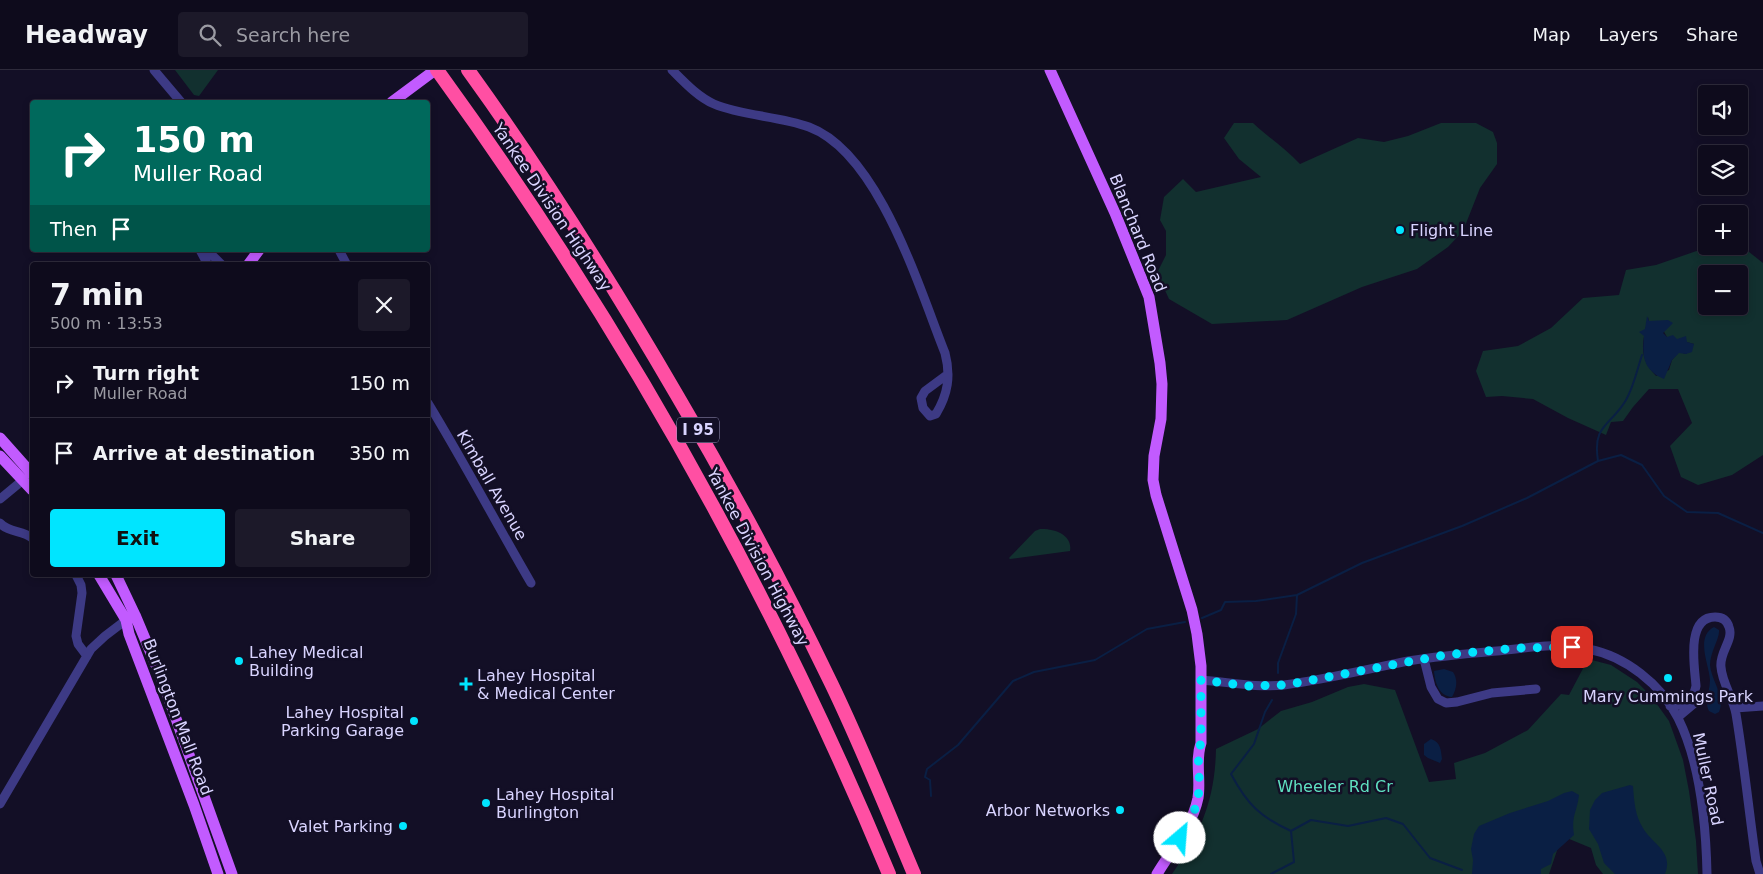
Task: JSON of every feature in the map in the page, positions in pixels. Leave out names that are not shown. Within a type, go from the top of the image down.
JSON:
[{"type":"highway","name":"Yankee Division Highway","points":[[436,70],[505,166],[572,266],[617,339],[703,489],[785,644],[834,748],[889,874]]},
{"type":"highway","name":"Yankee Division Highway","points":[[468,70],[562,207],[605,274],[700,433],[755,532],[832,684],[914,874]]},
{"type":"main road","points":[[395,100],[436,70]]},
{"type":"main road","name":"Blanchard Road","points":[[1050,70],[1115,213],[1149,297],[1162,384],[1161,420],[1154,456],[1153,480],[1160,510],[1192,610],[1200,652],[1201,743],[1199,750],[1197,801],[1187,828],[1157,874]]},
{"type":"main road","points":[[250,262],[258,252]]},
{"type":"main road","points":[[0,438],[30,474]]},
{"type":"main road","points":[[0,456],[30,474]]},
{"type":"main road","name":"Burlington Mall Road","points":[[100,577],[130,618],[161,677],[232,874]]},
{"type":"main road","name":"Burlington Mall Road","points":[[117,577],[130,618],[129,634],[191,796],[218,874]]},
{"type":"street","points":[[154,70],[179,100]]},
{"type":"street","points":[[672,70],[714,104],[810,127],[833,139],[847,152],[866,177],[896,229],[945,353],[948,374]]},
{"type":"street","points":[[209,252],[219,262]]},
{"type":"street","name":"Kimball Avenue","points":[[430,406],[478,487],[505,540],[530,583]]},
{"type":"street","points":[[0,500],[30,474]]},
{"type":"street","points":[[0,522],[8,530],[30,536]]},
{"type":"street","points":[[77,577],[82,585],[82,593],[76,636],[78,644],[87,656]]},
{"type":"street","points":[[1670,706],[1685,704],[1693,698],[1696,686],[1694,641],[1701,625],[1709,618],[1718,617],[1724,620],[1729,625],[1730,634],[1721,657],[1721,669],[1735,708],[1753,840],[1760,874]]},
{"type":"street","points":[[0,804],[91,649],[130,618]]},
{"type":"street","name":"Muller Road","points":[[1201,680],[1249,686],[1285,685],[1424,658],[1535,647],[1563,646],[1588,649],[1615,658],[1633,668],[1655,688],[1678,717],[1697,782],[1703,820],[1707,874]]},
{"type":"street","points":[[1424,658],[1430,687],[1438,699],[1446,703],[1492,694],[1536,689]]},
{"type":"street","points":[[1678,717],[1694,705],[1701,694],[1701,678],[1695,661]]},
{"type":"street","points":[[1735,708],[1763,706]]},
{"type":"street","points":[[1753,840],[1763,840]]},
{"type":"green space","points":[[175,70],[218,70],[199,96],[194,95]]},
{"type":"green space","points":[[1234,123],[1253,123],[1300,164],[1358,138],[1384,142],[1408,136],[1441,123],[1476,123],[1493,132],[1497,143],[1497,164],[1480,188],[1463,231],[1448,247],[1417,269],[1362,287],[1287,320],[1212,324],[1169,299],[1157,273],[1166,255],[1166,231],[1160,220],[1164,197],[1183,179],[1196,192],[1261,177],[1239,159],[1224,138]]},
{"type":"green space","points":[[1698,250],[1698,255],[1748,255],[1748,251],[1763,263],[1763,455],[1732,475],[1698,485],[1681,477],[1670,446],[1692,423],[1678,389],[1649,389],[1623,421],[1611,422],[1606,435],[1568,418],[1533,399],[1502,396],[1486,397],[1476,371],[1483,351],[1518,346],[1551,328],[1583,298],[1619,295],[1626,270],[1656,265]],"holes":[[[1648,317],[1649,321],[1658,321],[1667,337],[1694,344],[1686,354],[1679,352],[1672,360],[1669,370],[1656,376],[1646,362],[1643,348]]]},
{"type":"green space","points":[[1040,529],[1056,531],[1066,537],[1069,541],[1070,551],[1009,558],[1035,531]]},
{"type":"green space","name":"Wheeler Rd Cr","points":[[1588,659],[1611,665],[1637,682],[1651,696],[1669,721],[1683,760],[1689,791],[1696,841],[1698,874],[1603,874],[1596,865],[1591,848],[1562,836],[1549,874],[1172,874],[1191,844],[1204,815],[1213,784],[1216,749],[1258,729],[1281,711],[1312,702],[1348,687],[1364,684],[1395,690],[1429,782],[1456,779],[1454,763],[1485,753],[1528,730],[1561,694],[1569,695]]},
{"type":"water","points":[[1647,316],[1649,321],[1668,320],[1673,323],[1663,333],[1667,337],[1673,335],[1677,339],[1686,336],[1687,342],[1694,344],[1692,352],[1686,354],[1679,353],[1672,360],[1664,379],[1652,371],[1645,362],[1643,350],[1644,336],[1639,332],[1645,329]]},
{"type":"water","points":[[1714,627],[1719,630],[1719,633],[1710,665],[1721,700],[1719,712],[1715,714],[1709,711],[1708,707],[1707,700],[1710,680],[1704,644],[1708,631]]},
{"type":"water","points":[[1444,669],[1453,672],[1456,678],[1456,687],[1452,697],[1441,691],[1435,680],[1434,671]]},
{"type":"water","points":[[1431,739],[1437,742],[1440,747],[1442,759],[1440,763],[1424,755],[1424,744]]},
{"type":"water","points":[[1630,785],[1633,786],[1635,808],[1640,823],[1647,834],[1661,848],[1667,859],[1665,874],[1615,874],[1604,863],[1598,844],[1589,829],[1590,810],[1595,800],[1602,793]]},
{"type":"water","points":[[1572,791],[1579,795],[1574,818],[1574,835],[1553,854],[1551,864],[1541,869],[1541,874],[1472,874],[1473,860],[1471,849],[1474,834],[1479,826]]},
{"type":"waterway","points":[[1598,461],[1597,449],[1600,432],[1620,409],[1629,395],[1642,355]]},
{"type":"waterway","points":[[1202,618],[1221,610],[1225,602],[1256,601],[1297,595],[1362,563],[1462,526],[1527,498],[1598,461],[1621,455],[1642,465],[1664,496],[1687,512],[1718,513],[1763,533]]},
{"type":"waterway","points":[[1278,673],[1278,663],[1296,614],[1297,595]]},
{"type":"waterway","points":[[931,796],[930,780],[925,777],[927,769],[958,745],[1013,681],[1034,672],[1095,660],[1147,629],[1185,622]]},
{"type":"waterway","points":[[1272,700],[1265,712],[1254,744],[1231,774],[1255,809],[1291,831]]},
{"type":"waterway","points":[[1291,831],[1311,820],[1348,826],[1386,818],[1403,824],[1430,858],[1462,870]]},
{"type":"waterway","points":[[1271,874],[1294,862],[1291,831]]},
{"type":"place","name":"Flight Line","points":[[1400,230]]},
{"type":"place","name":"Lahey Medical Building","points":[[239,661]]},
{"type":"place","name":"Mary Cummings Park","points":[[1668,678]]},
{"type":"place","name":"Lahey Hospital & Medical Center","points":[[466,684]]},
{"type":"place","name":"Lahey Hospital Parking Garage","points":[[414,721]]},
{"type":"place","name":"Lahey Hospital Burlington","points":[[486,803]]},
{"type":"place","name":"Arbor Networks","points":[[1120,810]]},
{"type":"place","name":"Valet Parking","points":[[403,826]]},
{"type":"route","points":[[1180,838],[1187,828],[1192,815],[1199,788],[1201,680],[1249,686],[1285,685],[1445,655],[1517,648],[1572,647]]}]
